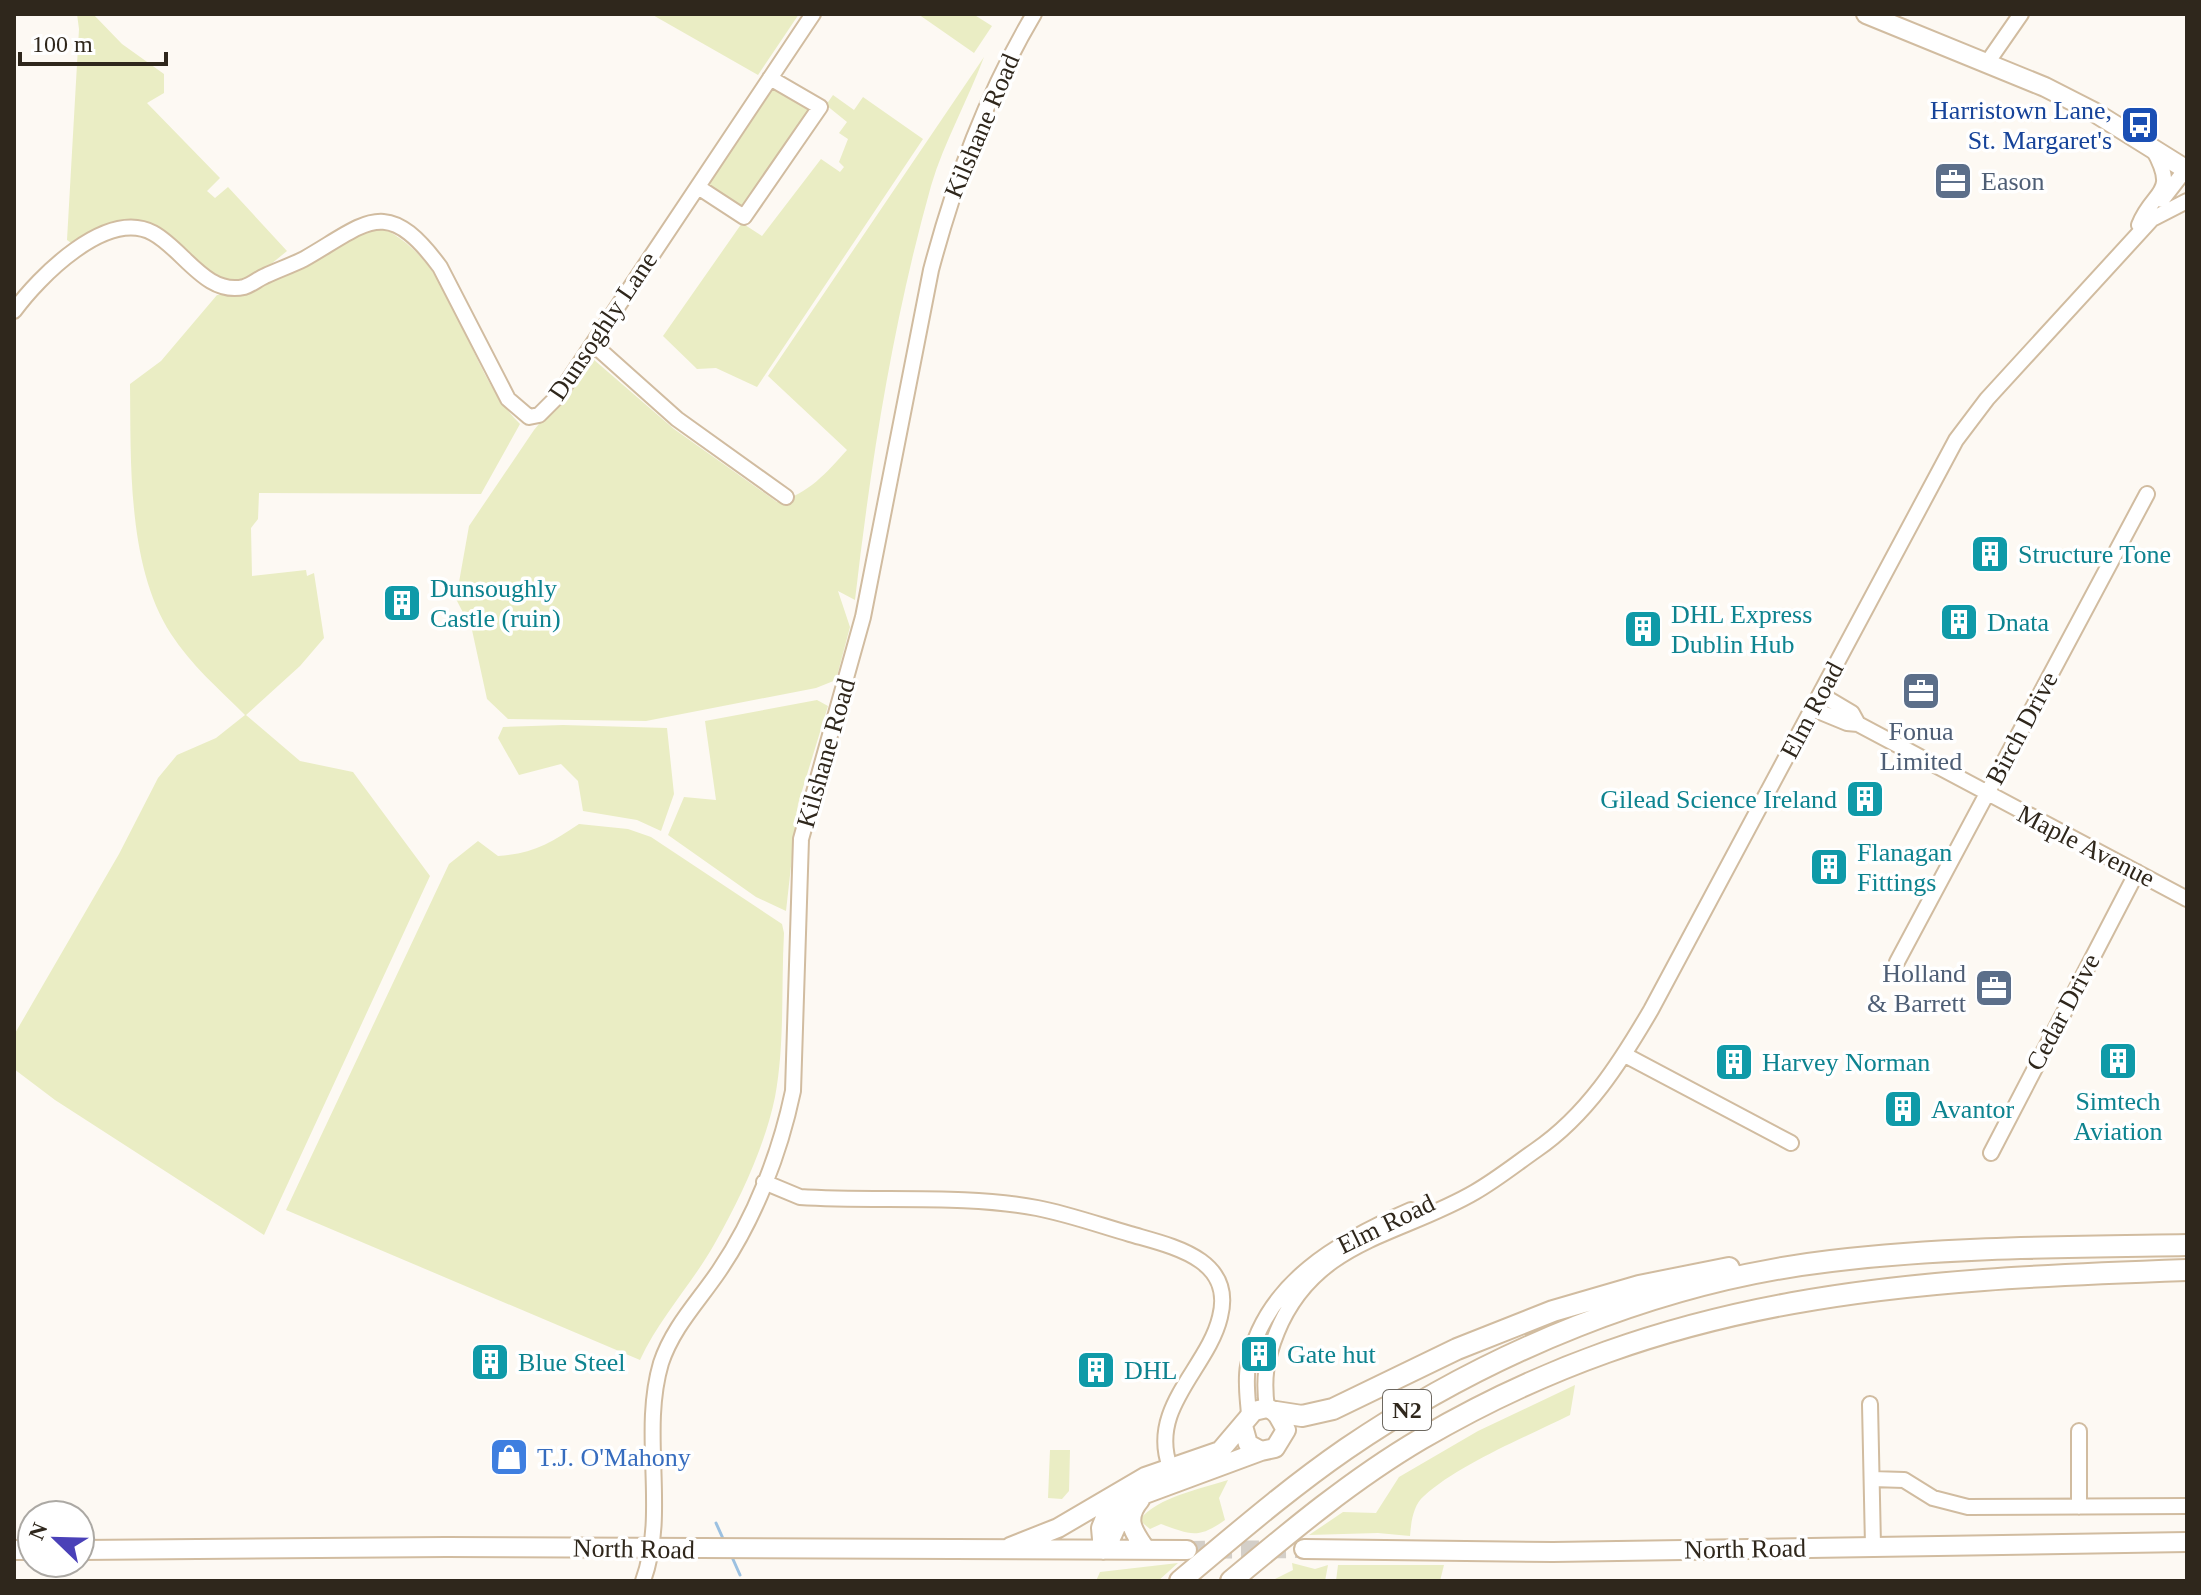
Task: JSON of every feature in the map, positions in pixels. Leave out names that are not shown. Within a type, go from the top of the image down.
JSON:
[{"type":"highway","points":[[1272,1410],[1302,1416],[1333,1409],[1516,1324],[1600,1296],[1696,1273],[1920,1244],[2025,1240],[2187,1245]]},
{"type":"highway","name":"N2","points":[[1180,1581],[1305,1478],[1398,1415],[1512,1355],[1637,1305],[1751,1275],[1829,1261],[1936,1251],[2187,1245]]},
{"type":"highway","name":"N2","points":[[1231,1581],[1342,1492],[1418,1441],[1543,1377],[1661,1332],[1780,1303],[1857,1291],[2034,1276],[2187,1270]]},
{"type":"main road","points":[[1866,14],[1987,63],[2094,112],[2187,170]]},
{"type":"main road","points":[[1003,1550],[1058,1528],[1136,1481],[1220,1451],[1246,1421],[1272,1410],[1285,1423],[1285,1437],[1275,1448],[1147,1492],[1127,1505],[1119,1515],[1112,1539],[1103,1550]]},
{"type":"main road","points":[[1246,1421],[1248,1444],[1261,1451]]},
{"type":"main road","points":[[1146,1550],[1130,1528],[1130,1516],[1147,1492]]},
{"type":"main road","points":[[1103,1550],[1101,1528],[1114,1495]]},
{"type":"main road","name":"North Road","points":[[1304,1549],[1526,1553],[2187,1542]]},
{"type":"main road","name":"North Road","points":[[96,1550],[446,1547],[1187,1550]]},
{"type":"street","name":"Dunsoghly Lane","points":[[14,311],[63,256],[119,231],[151,232],[200,273],[229,288],[246,287],[302,260],[362,223],[384,221],[414,236],[440,267],[508,399],[529,417],[548,408],[813,14]]},
{"type":"street","name":"Kilshane Road","points":[[643,1581],[650,1550],[653,1410],[662,1362],[681,1321],[736,1244],[785,1129],[793,1091],[801,839],[808,806],[856,649],[945,217],[980,118],[1034,14]]},
{"type":"street","points":[[1987,63],[2021,14]]},
{"type":"street","points":[[698,187],[744,217],[820,107],[770,78]]},
{"type":"street","name":"Elm Road","points":[[2136,237],[2140,221],[2159,198],[2165,182],[2164,170],[2153,149]]},
{"type":"street","name":"Elm Road","points":[[2152,219],[2158,205],[2187,170]]},
{"type":"street","name":"Elm Road","points":[[1246,1421],[1247,1377],[1256,1338],[1267,1315],[1296,1279],[1324,1255],[1367,1228],[1490,1179],[1538,1149],[1572,1120],[1625,1055],[1956,440],[1987,399],[2152,219],[2183,201],[2187,187]]},
{"type":"street","points":[[593,344],[677,419],[786,497]]},
{"type":"street","name":"Birch Drive","points":[[1897,962],[2147,494]]},
{"type":"street","name":"Maple Avenue","points":[[1820,694],[1852,713],[1858,724]]},
{"type":"street","name":"Maple Avenue","points":[[1813,709],[1847,723],[1858,724],[2187,899]]},
{"type":"street","name":"Cedar Drive","points":[[1991,1153],[2137,872]]},
{"type":"street","points":[[1625,1055],[1791,1143]]},
{"type":"street","name":"Elm Road","points":[[1272,1410],[1264,1386],[1266,1360],[1296,1297],[1318,1272],[1347,1250],[1477,1191],[1490,1179]]},
{"type":"street","points":[[764,1182],[800,1197],[1038,1208],[1184,1250],[1201,1258],[1219,1285],[1223,1303],[1210,1339],[1173,1406],[1166,1451],[1170,1467]]},
{"type":"street","points":[[1870,1404],[1873,1546]]},
{"type":"street","points":[[2079,1431],[2079,1507]]},
{"type":"street","points":[[1872,1479],[1904,1480],[1933,1498],[1956,1506],[2187,1506]]},
{"type":"green space","points":[[77,14],[93,14],[122,44],[164,74],[164,93],[147,103],[220,178],[207,191],[215,198],[228,187],[287,251],[243,287],[213,282],[175,249],[129,230],[77,247],[67,240],[79,29]]},
{"type":"green space","points":[[651,14],[799,14],[758,75]]},
{"type":"green space","points":[[918,14],[973,14],[992,26],[974,53]]},
{"type":"green space","points":[[984,57],[936,170],[917,237],[885,392],[855,600],[838,591],[850,627],[836,680],[816,688],[646,721],[508,719],[487,699],[472,630],[456,599],[469,526],[534,430],[593,359],[674,429],[777,502],[798,494],[816,482],[847,450],[768,376]]},
{"type":"green space","points":[[772,82],[814,108],[757,193],[741,209],[701,187]]},
{"type":"green space","points":[[833,95],[854,110],[863,97],[923,139],[757,387],[716,368],[697,369],[663,336],[742,223],[762,236],[821,159],[840,172],[844,167],[839,162],[848,139],[839,133],[847,122],[826,105]]},
{"type":"green space","points":[[378,226],[405,242],[426,264],[458,316],[484,373],[500,400],[520,424],[481,494],[259,493],[258,519],[251,528],[252,576],[306,570],[307,576],[314,573],[324,638],[300,666],[246,715],[300,761],[353,772],[430,876],[264,1235],[55,1100],[14,1069],[14,1035],[119,854],[158,778],[177,755],[216,738],[245,715],[187,656],[171,634],[146,577],[134,513],[130,384],[161,361],[217,295],[250,289],[341,237]]},
{"type":"green space","points":[[817,700],[828,706],[798,804],[786,911],[756,897],[668,835],[684,797],[716,800],[705,721]]},
{"type":"green space","points":[[503,727],[667,728],[674,794],[661,831],[637,820],[583,811],[578,781],[561,764],[519,775],[498,738]]},
{"type":"green space","points":[[579,824],[628,829],[651,837],[782,924],[784,933],[780,1056],[775,1097],[765,1134],[742,1190],[715,1243],[657,1329],[640,1360],[286,1210],[449,864],[478,841],[498,856],[510,855],[541,846]]},
{"type":"green space","points":[[1575,1385],[1570,1415],[1474,1462],[1424,1496],[1415,1509],[1410,1536],[1378,1533],[1309,1535],[1343,1512],[1376,1513],[1399,1477],[1478,1431]]},
{"type":"green space","points":[[1050,1450],[1070,1450],[1069,1491],[1062,1499],[1048,1498]]},
{"type":"green space","points":[[1228,1480],[1219,1498],[1225,1520],[1207,1530],[1193,1533],[1161,1524],[1150,1529],[1139,1520],[1168,1499]]},
{"type":"green space","points":[[1178,1563],[1158,1581],[1096,1581],[1100,1572]]},
{"type":"green space","points":[[1292,1563],[1315,1569],[1328,1565],[1325,1581],[1271,1581],[1293,1570]]},
{"type":"green space","points":[[1338,1565],[1444,1565],[1440,1581],[1336,1581]]},
{"type":"waterway","points":[[716,1523],[725,1543]]},
{"type":"waterway","points":[[732,1557],[740,1575]]},
{"type":"tunnel","points":[[1187,1550],[1304,1549]]},
{"type":"place","name":"Harristown Lane, St. Margaret's","points":[[2140,125]]},
{"type":"place","name":"Eason","points":[[1953,181]]},
{"type":"place","name":"Structure Tone","points":[[1990,554]]},
{"type":"place","name":"Dunsoughly Castle (ruin)","points":[[402,603]]},
{"type":"place","name":"Dnata","points":[[1959,622]]},
{"type":"place","name":"DHL Express Dublin Hub","points":[[1643,629]]},
{"type":"place","name":"Fonua Limited","points":[[1921,691]]},
{"type":"place","name":"Gilead Science Ireland","points":[[1865,799]]},
{"type":"place","name":"Flanagan Fittings","points":[[1829,867]]},
{"type":"place","name":"Holland & Barrett","points":[[1994,988]]},
{"type":"place","name":"Simtech Aviation","points":[[2118,1061]]},
{"type":"place","name":"Harvey Norman","points":[[1734,1062]]},
{"type":"place","name":"Avantor","points":[[1903,1109]]},
{"type":"place","name":"Gate hut","points":[[1259,1354]]},
{"type":"place","name":"Blue Steel","points":[[490,1362]]},
{"type":"place","name":"DHL","points":[[1096,1370]]},
{"type":"place","name":"T.J. O'Mahony","points":[[509,1457]]}]
